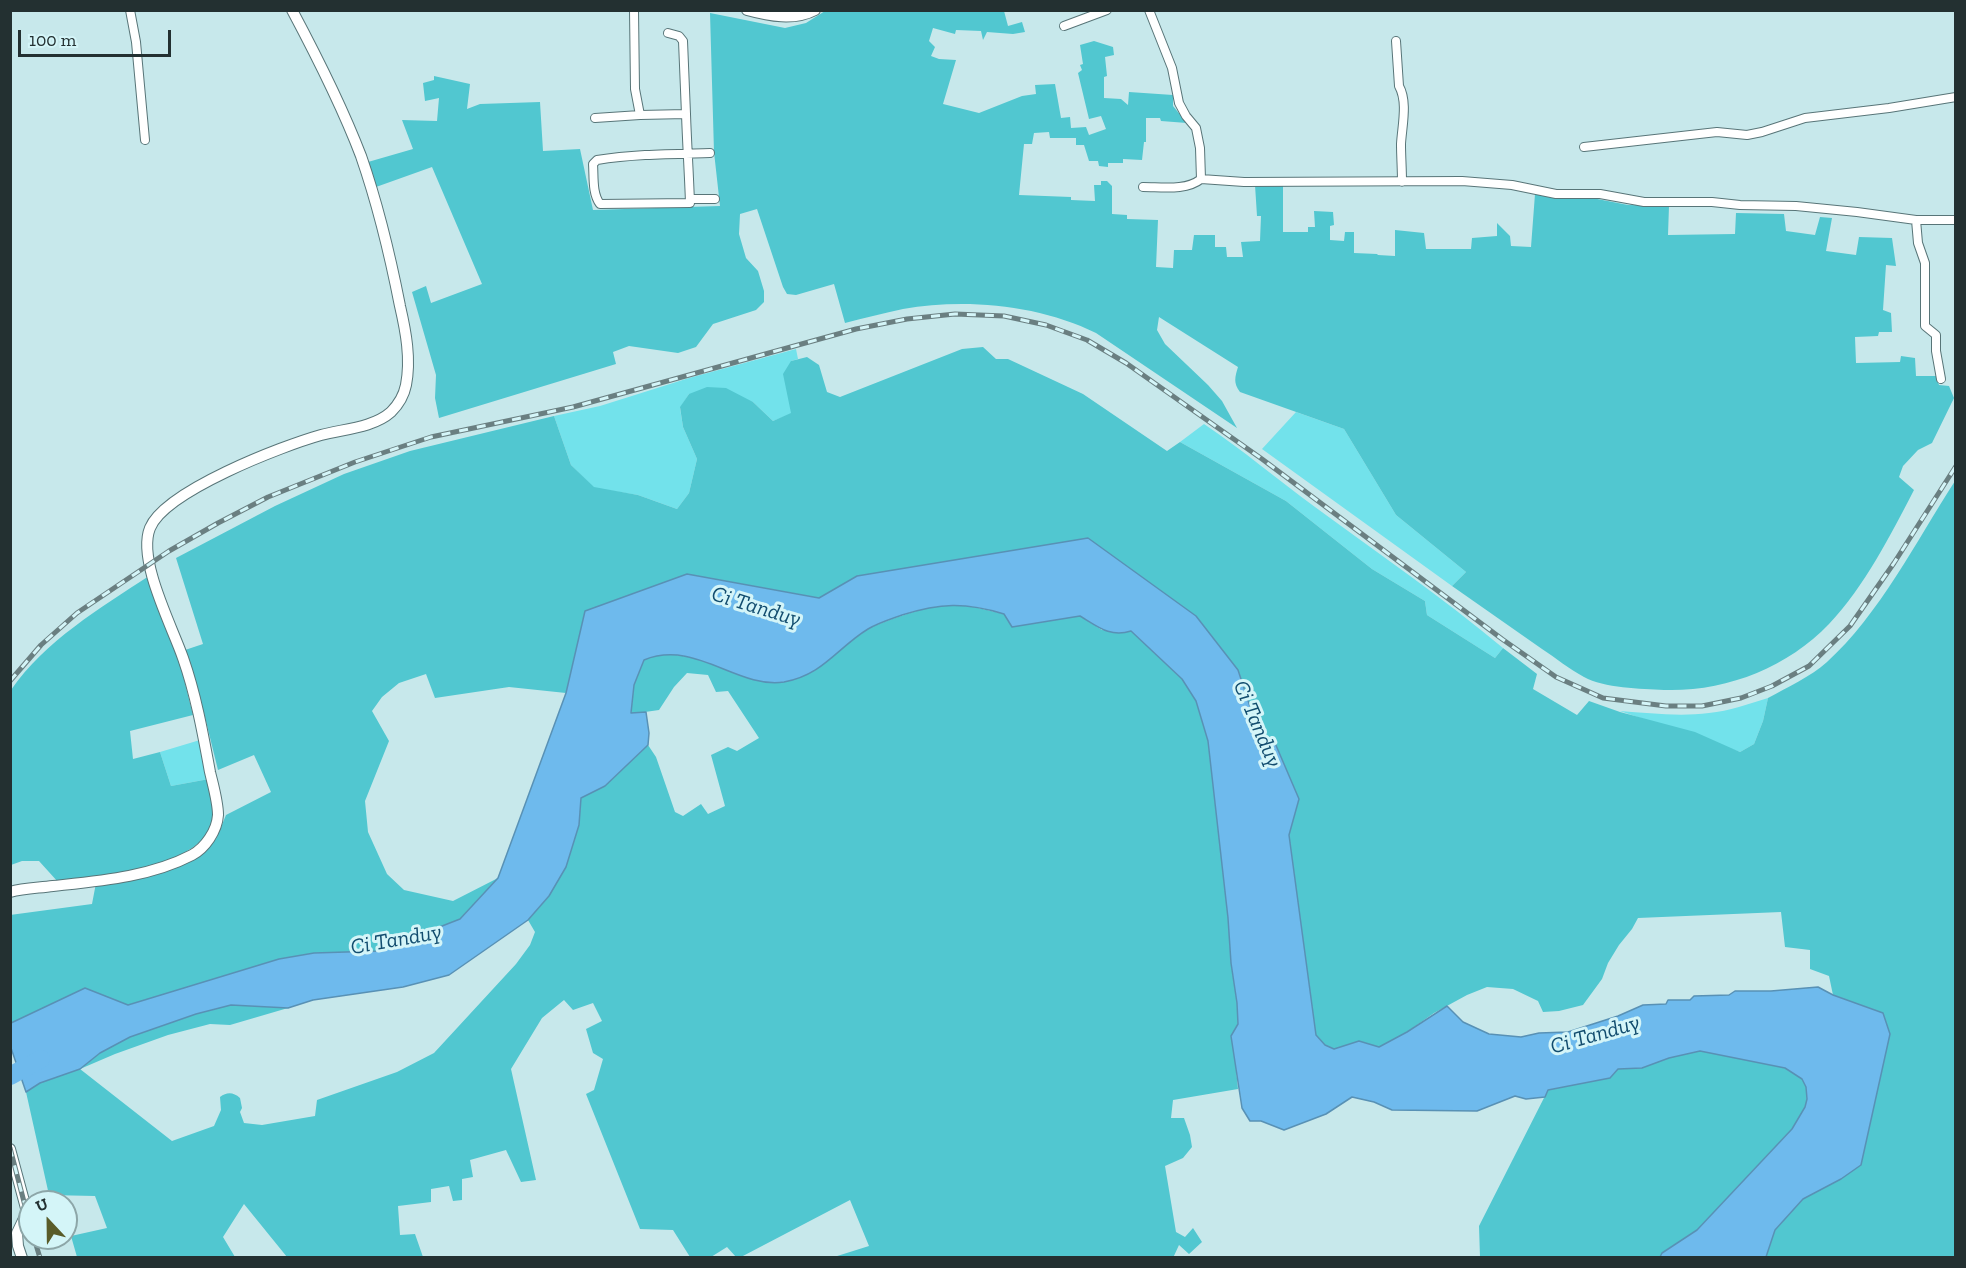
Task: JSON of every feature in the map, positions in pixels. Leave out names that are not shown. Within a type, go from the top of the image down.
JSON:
[{"type":"street","points":[[130,10],[136,42],[145,140]]},
{"type":"street","points":[[10,892],[138,874],[182,859],[202,848],[213,833],[218,815],[191,684],[148,564],[147,539],[150,527],[156,517],[170,505],[232,470],[279,449],[380,419],[400,402],[406,387],[406,331],[394,270],[371,189],[360,154],[292,10]]},
{"type":"street","points":[[634,10],[635,89],[640,115]]},
{"type":"street","points":[[747,10],[788,17],[815,10]]},
{"type":"street","points":[[1064,26],[1107,10]]},
{"type":"street","points":[[1149,10],[1172,68],[1179,103],[1196,128],[1200,148],[1201,179]]},
{"type":"street","points":[[668,33],[679,36],[683,41],[686,114],[688,154],[690,199],[690,203],[600,204],[594,191],[593,164],[597,160],[688,154],[710,153]]},
{"type":"street","points":[[1396,41],[1399,86],[1404,107],[1401,144],[1402,182]]},
{"type":"street","points":[[1584,147],[1717,132],[1747,135],[1772,130],[1805,118],[1956,97]]},
{"type":"street","points":[[596,118],[686,114]]},
{"type":"street","points":[[1143,187],[1181,187],[1192,185],[1201,179],[1244,182],[1475,182],[1512,185],[1556,194],[1600,194],[1644,202],[1796,206],[1916,220],[1956,220]]},
{"type":"street","points":[[690,199],[715,199]]},
{"type":"street","points":[[1916,220],[1918,243],[1925,263],[1925,326],[1936,335],[1936,351],[1941,379]]},
{"type":"street","points":[[10,1149],[27,1212],[16,1233],[22,1257]]},
{"type":"shaded area","points":[[825,11],[1004,11],[1008,26],[1022,22],[1025,32],[1013,34],[987,32],[983,40],[981,31],[956,30],[955,34],[933,28],[929,41],[935,47],[931,56],[956,60],[943,104],[979,113],[1022,96],[1036,94],[1035,85],[1055,84],[1061,118],[1070,117],[1071,128],[1086,127],[1089,135],[1106,129],[1101,116],[1089,119],[1078,73],[1082,70],[1080,65],[1083,64],[1080,45],[1094,41],[1113,47],[1114,55],[1105,57],[1107,76],[1104,77],[1104,98],[1121,99],[1128,105],[1129,92],[1173,95],[1173,106],[1187,123],[1146,118],[1146,142],[1144,142],[1142,160],[1123,159],[1123,163],[1108,163],[1108,167],[1099,166],[1098,161],[1089,161],[1084,145],[1076,145],[1076,138],[1050,138],[1049,132],[1034,133],[1032,144],[1024,144],[1019,195],[1071,197],[1071,200],[1095,201],[1094,185],[1101,185],[1101,181],[1107,181],[1112,186],[1112,214],[1127,215],[1127,219],[1158,220],[1156,267],[1173,268],[1174,250],[1192,250],[1194,235],[1215,235],[1215,247],[1226,247],[1227,257],[1243,257],[1241,242],[1260,241],[1261,216],[1257,216],[1255,185],[1283,185],[1283,232],[1308,232],[1308,227],[1315,227],[1314,211],[1333,212],[1334,225],[1330,226],[1330,240],[1344,241],[1345,232],[1354,232],[1354,253],[1395,256],[1395,230],[1424,233],[1426,249],[1471,249],[1472,238],[1497,236],[1497,223],[1510,236],[1511,246],[1531,247],[1535,194],[1559,199],[1587,197],[1628,205],[1669,206],[1668,235],[1735,234],[1736,213],[1784,214],[1786,231],[1815,235],[1820,217],[1832,218],[1826,251],[1856,255],[1859,237],[1892,238],[1896,266],[1886,265],[1883,310],[1891,313],[1892,332],[1879,332],[1878,336],[1855,337],[1856,363],[1900,362],[1901,356],[1915,358],[1916,376],[1936,376],[1939,385],[1949,386],[1954,398],[1932,443],[1918,450],[1903,466],[1899,477],[1914,490],[1865,577],[1829,624],[1812,640],[1774,665],[1732,682],[1687,690],[1612,686],[1592,681],[1568,667],[1452,586],[1466,572],[1396,515],[1344,429],[1240,392],[1235,380],[1238,367],[1159,317],[1157,330],[1165,344],[1222,401],[1237,428],[1096,333],[1051,316],[1002,306],[952,304],[903,309],[845,323],[834,284],[796,295],[787,294],[757,209],[740,214],[739,234],[746,258],[758,271],[764,291],[764,302],[756,310],[713,324],[696,347],[678,353],[629,346],[613,352],[616,364],[439,418],[435,398],[436,375],[412,292],[426,286],[431,303],[482,284],[432,167],[376,187],[368,162],[413,149],[402,120],[437,121],[439,98],[425,101],[423,83],[434,80],[434,76],[470,84],[467,109],[480,104],[540,102],[543,151],[580,149],[593,210],[720,206],[714,152],[710,13],[785,28],[806,23]]},
{"type":"shaded area","points":[[983,347],[996,359],[1008,359],[1083,394],[1167,451],[1180,442],[1286,501],[1372,569],[1425,601],[1427,615],[1495,658],[1503,648],[1537,674],[1533,689],[1577,715],[1589,701],[1620,712],[1695,732],[1740,752],[1754,744],[1763,721],[1768,698],[1799,682],[1827,662],[1864,622],[1896,576],[1955,481],[1955,1257],[1766,1257],[1775,1230],[1803,1199],[1841,1179],[1883,1013],[1833,995],[1829,976],[1810,969],[1810,950],[1785,947],[1781,912],[1638,918],[1608,963],[1602,979],[1583,1005],[1543,1012],[1538,1001],[1513,989],[1487,987],[1434,1013],[1407,1032],[1379,1047],[1359,1041],[1334,1049],[1325,1045],[1316,1035],[1289,835],[1299,799],[1275,743],[1260,738],[1238,670],[1196,616],[857,576],[819,598],[687,574],[585,611],[566,693],[509,687],[435,698],[426,674],[399,683],[382,697],[372,711],[389,741],[365,801],[368,832],[387,874],[404,890],[453,901],[498,878],[460,919],[378,951],[314,953],[279,959],[128,1005],[85,988],[11,1023],[10,915],[92,904],[96,883],[198,857],[216,839],[226,815],[271,792],[254,755],[218,770],[198,689],[185,650],[203,644],[176,558],[275,506],[344,474],[410,451],[554,416],[571,465],[594,487],[638,495],[677,509],[689,493],[697,459],[683,427],[680,407],[689,394],[707,387],[726,388],[753,402],[773,421],[791,413],[783,374],[791,361],[807,357],[819,365],[827,392],[840,397],[962,349]]},
{"type":"shaded area","points":[[796,349],[798,359],[791,361],[791,414],[773,421],[753,402],[689,394],[680,408],[683,427],[697,459],[689,493],[677,509],[638,495],[594,488],[571,465],[554,416],[600,406],[689,378]]},
{"type":"shaded area","points":[[1296,412],[1344,429],[1396,515],[1466,572],[1452,586],[1262,449]]},
{"type":"shaded area","points":[[1204,424],[1434,594],[1503,648],[1495,658],[1427,615],[1425,601],[1372,569],[1286,501],[1180,442]]},
{"type":"shaded area","points":[[149,576],[180,663],[193,715],[130,731],[133,759],[160,752],[171,786],[209,779],[215,816],[208,834],[193,847],[173,858],[149,866],[99,876],[58,882],[39,861],[22,861],[11,865],[11,690],[40,656],[57,641],[93,613]]},
{"type":"shaded area","points":[[956,605],[1004,614],[1012,627],[1080,616],[1102,630],[1131,631],[1182,679],[1196,701],[1208,741],[1228,918],[1237,1003],[1238,1024],[1231,1036],[1238,1089],[1173,1100],[1171,1118],[1184,1118],[1192,1147],[1183,1158],[1165,1166],[1176,1232],[1185,1237],[1193,1228],[1202,1242],[1189,1254],[1179,1245],[1173,1258],[834,1257],[869,1246],[850,1200],[741,1257],[736,1257],[727,1247],[711,1257],[690,1257],[673,1230],[640,1229],[586,1094],[594,1090],[603,1059],[593,1053],[586,1029],[602,1021],[593,1003],[573,1010],[564,1000],[542,1018],[511,1069],[536,1180],[521,1182],[506,1150],[470,1160],[473,1177],[462,1179],[462,1200],[453,1201],[449,1186],[431,1189],[431,1202],[398,1206],[400,1235],[415,1234],[423,1257],[287,1257],[244,1204],[223,1237],[235,1257],[77,1257],[75,1250],[78,1250],[78,1234],[107,1228],[95,1196],[78,1196],[78,1190],[48,1190],[26,1092],[40,1083],[80,1069],[172,1141],[214,1126],[221,1110],[220,1097],[225,1094],[230,1093],[240,1098],[242,1108],[240,1112],[244,1123],[262,1125],[315,1116],[317,1100],[397,1072],[434,1053],[516,964],[530,945],[535,932],[528,920],[549,896],[579,825],[581,798],[605,786],[648,745],[656,757],[675,812],[683,816],[701,804],[708,814],[725,806],[711,755],[728,747],[737,751],[759,738],[728,691],[716,692],[708,675],[687,673],[674,687],[659,710],[631,714],[634,685],[644,660],[657,654],[700,659],[751,678],[842,648],[869,628],[892,619],[928,607]]},
{"type":"shaded area","points":[[1768,698],[1763,721],[1754,744],[1740,752],[1620,711],[1687,715],[1731,709]]},
{"type":"shaded area","points":[[200,740],[209,779],[171,786],[160,752]]},
{"type":"shaded area","points":[[231,1005],[288,1008],[230,1025],[210,1024],[168,1035],[80,1069],[100,1053],[130,1037],[196,1014]]},
{"type":"shaded area","points":[[1700,1051],[1785,1068],[1802,1079],[1806,1087],[1807,1099],[1792,1129],[1697,1230],[1662,1253],[1660,1257],[1480,1257],[1479,1226],[1548,1090],[1610,1078],[1618,1069],[1642,1068],[1669,1058]]},
{"type":"water","points":[[1088,538],[1196,616],[1238,670],[1260,737],[1275,743],[1299,799],[1289,835],[1316,1035],[1325,1045],[1334,1049],[1359,1041],[1379,1047],[1447,1006],[1463,1022],[1489,1034],[1521,1037],[1539,1033],[1568,1032],[1618,1016],[1643,1005],[1666,1004],[1668,1000],[1690,1000],[1694,996],[1729,995],[1735,991],[1818,987],[1833,995],[1883,1013],[1890,1034],[1861,1165],[1841,1179],[1803,1199],[1775,1230],[1766,1257],[1660,1257],[1662,1253],[1697,1230],[1792,1129],[1807,1099],[1806,1087],[1802,1079],[1785,1068],[1700,1051],[1669,1058],[1642,1068],[1618,1069],[1610,1078],[1548,1090],[1545,1097],[1526,1099],[1515,1096],[1477,1111],[1392,1110],[1374,1102],[1352,1097],[1326,1114],[1284,1130],[1261,1121],[1250,1121],[1242,1108],[1231,1036],[1238,1024],[1237,1003],[1208,741],[1196,701],[1182,679],[1131,631],[1110,632],[1080,616],[1012,627],[1004,614],[965,606],[928,608],[880,623],[857,636],[820,667],[784,682],[749,679],[681,656],[663,655],[644,660],[634,685],[631,713],[646,712],[648,745],[605,786],[581,798],[579,825],[566,867],[549,896],[528,920],[449,975],[403,987],[313,1000],[288,1008],[231,1005],[196,1014],[130,1037],[100,1053],[80,1069],[40,1083],[26,1092],[11,1048],[11,1023],[85,988],[128,1005],[279,959],[314,953],[378,951],[460,919],[498,878],[566,693],[585,611],[687,574],[819,598],[857,576]]},
{"type":"waterway","name":"Ci Tanduy","points":[[10,1076],[41,1059]]},
{"type":"railway","points":[[10,681],[41,645],[77,613],[169,551],[268,497],[355,462],[431,437],[573,407],[856,329],[907,319],[955,314],[1004,316],[1046,325],[1087,340],[1126,363],[1262,459],[1556,677],[1603,698],[1666,706],[1702,706],[1741,698],[1772,686],[1809,666],[1850,626],[1894,563],[1956,466]]},
{"type":"railway","points":[[10,1148],[21,1190]]},
{"type":"railway","points":[[38,1250],[40,1258]]}]
